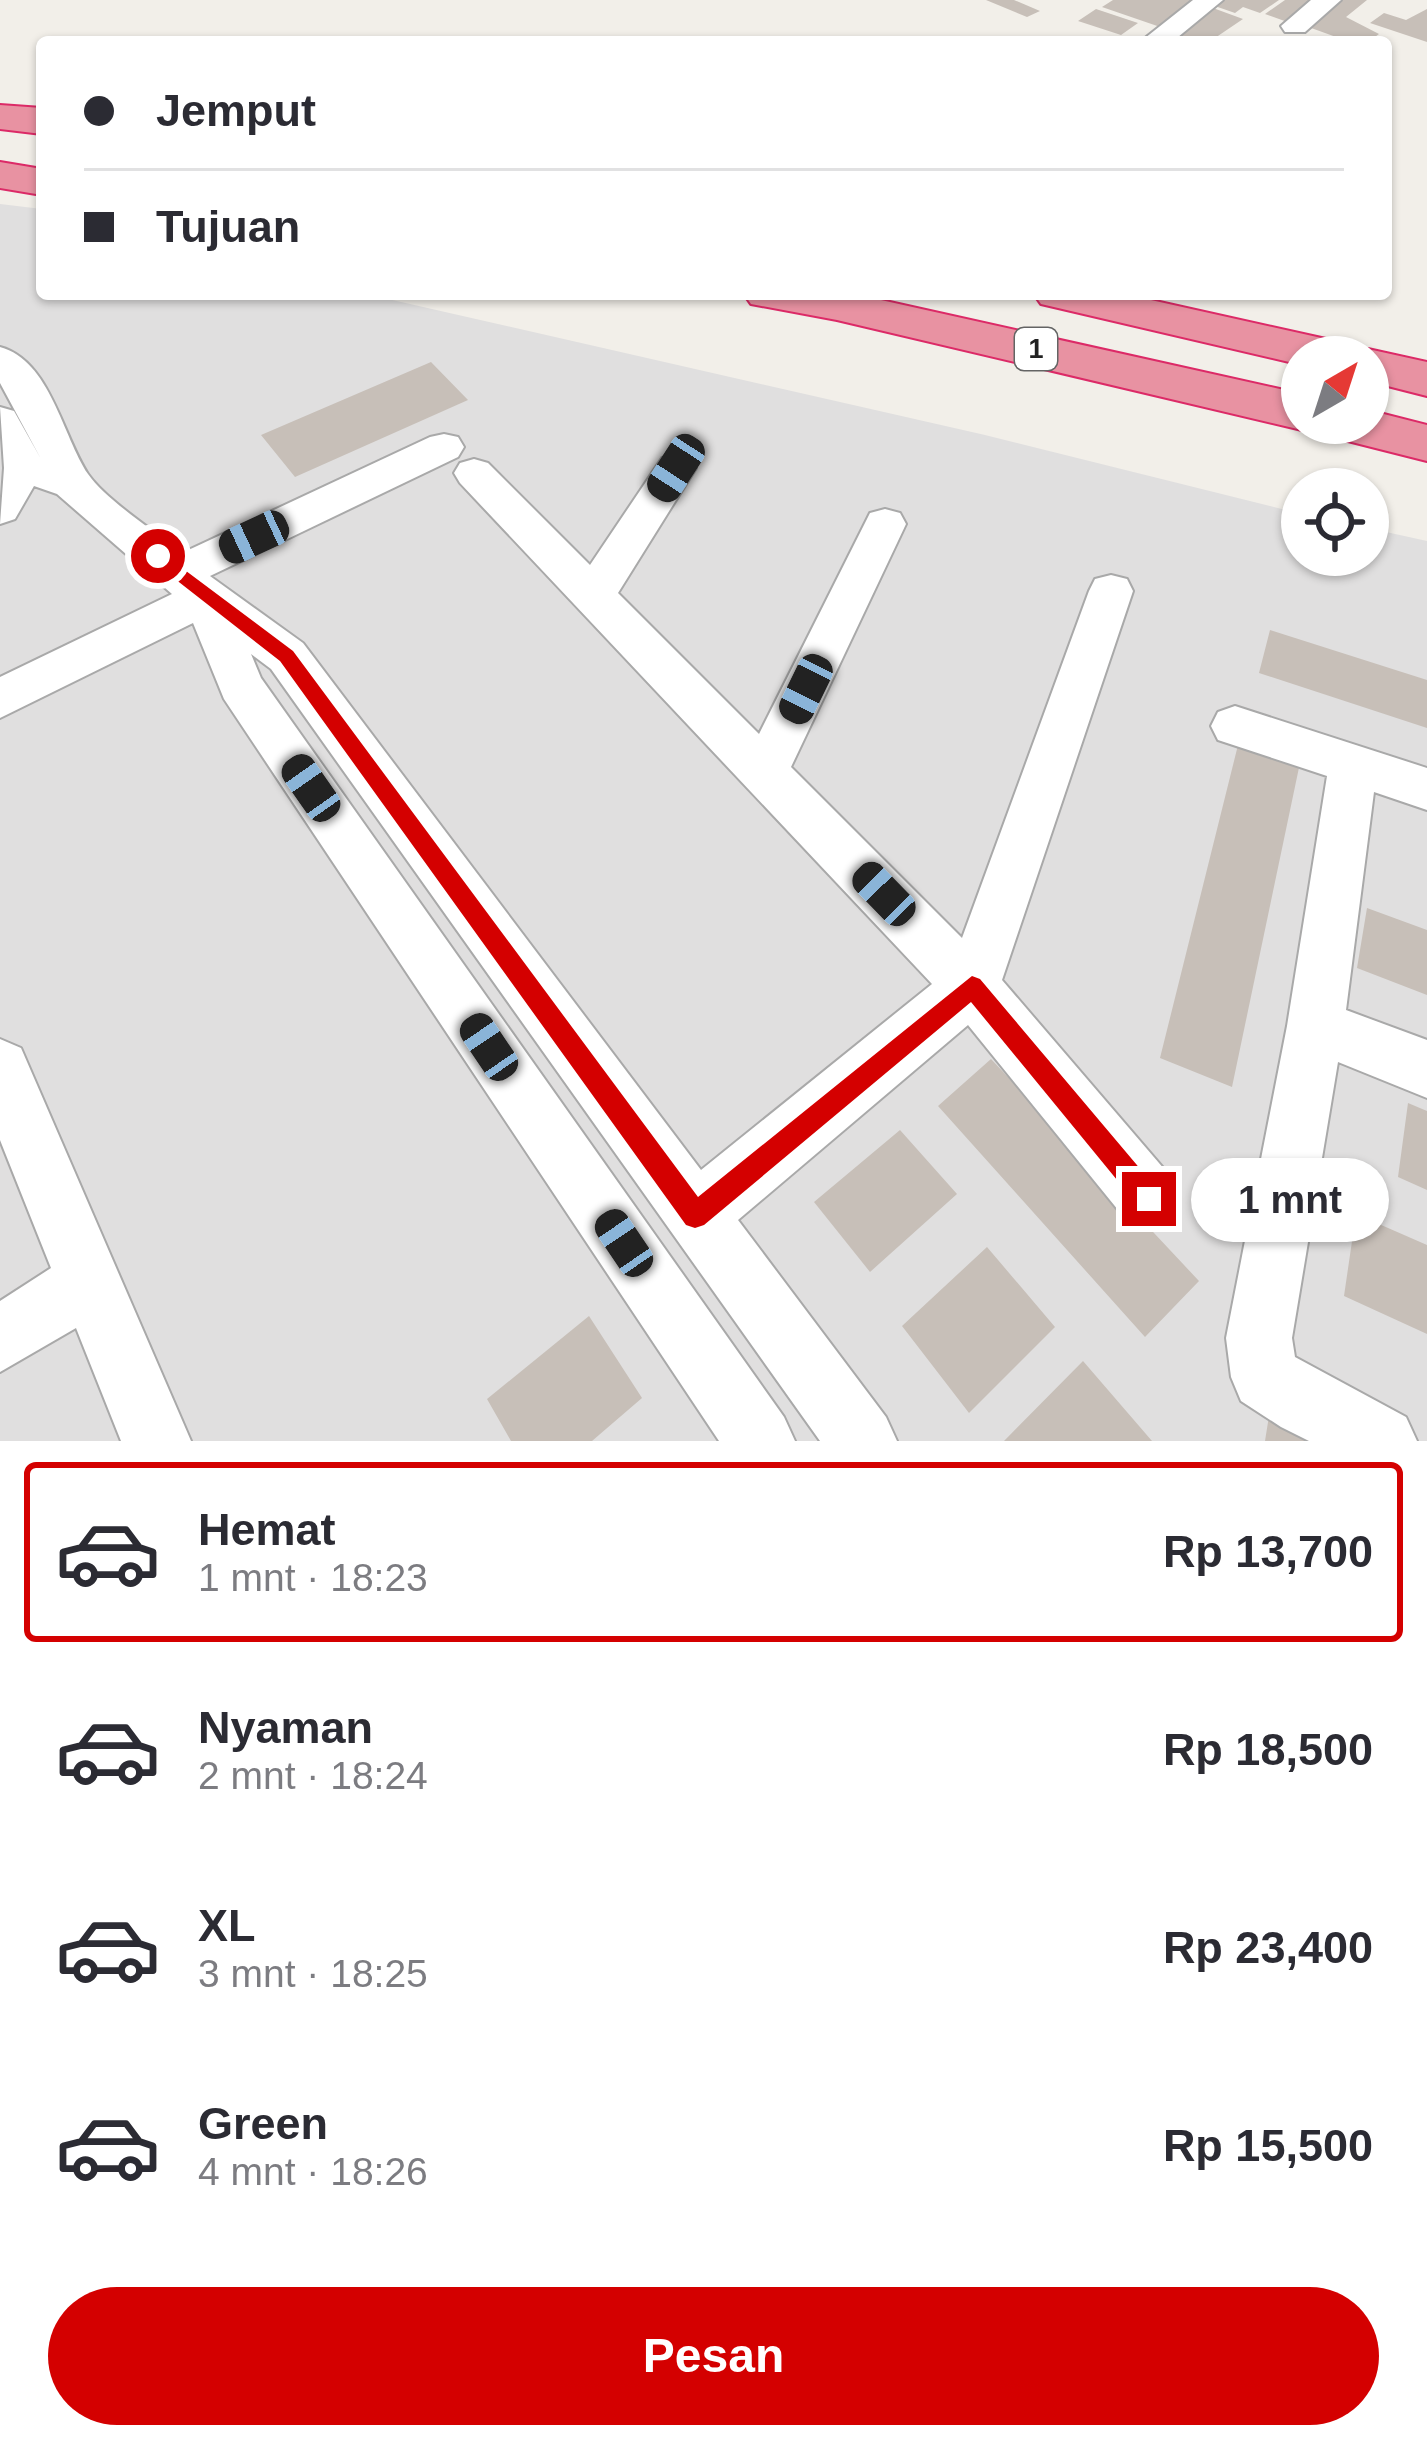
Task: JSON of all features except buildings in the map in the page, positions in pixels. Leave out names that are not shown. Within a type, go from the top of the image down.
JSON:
[{"type":"highway","points":[[0,117],[36,120]]},
{"type":"highway","points":[[0,175],[36,181]]},
{"type":"highway","name":"1","points":[[809,300],[1281,407]]},
{"type":"highway","name":"1","points":[[1084,300],[1281,345]]},
{"type":"highway","points":[[1389,370],[1427,379]]},
{"type":"highway","points":[[1389,434],[1427,443]]},
{"type":"street","points":[[1162,36],[1210,0]]},
{"type":"street","points":[[1294,26],[1328,0]]},
{"type":"street","points":[[7,376],[47,424],[75,487]]},
{"type":"street","points":[[0,420],[24,468],[75,487],[286,656],[862,1441]]},
{"type":"street","points":[[0,700],[192,585],[459,460],[596,593],[972,987],[1149,1199]]},
{"type":"street","points":[[0,509],[24,468]]},
{"type":"street","points":[[596,593],[676,468]]},
{"type":"street","points":[[765,771],[885,524]]},
{"type":"street","points":[[192,585],[241,686],[758,1440]]},
{"type":"street","points":[[695,1216],[972,987],[1112,591]]},
{"type":"street","points":[[1234,726],[1427,789]]},
{"type":"street","points":[[1353,765],[1315,1026],[1259,1338],[1265,1377],[1305,1403],[1382,1441]]},
{"type":"street","points":[[382,890],[432,856]]},
{"type":"street","points":[[1315,1026],[1427,1069]]},
{"type":"street","points":[[0,1068],[156,1441]]},
{"type":"street","points":[[0,1340],[89,1281]]},
{"type":"shaded area","points":[[0,204],[36,208],[36,300],[392,300],[985,435],[1281,509],[1281,576],[1389,576],[1389,533],[1427,541],[1427,1441],[0,1441]]},
{"type":"route","points":[[158,556],[286,656],[695,1216],[972,987],[1149,1199]]}]
